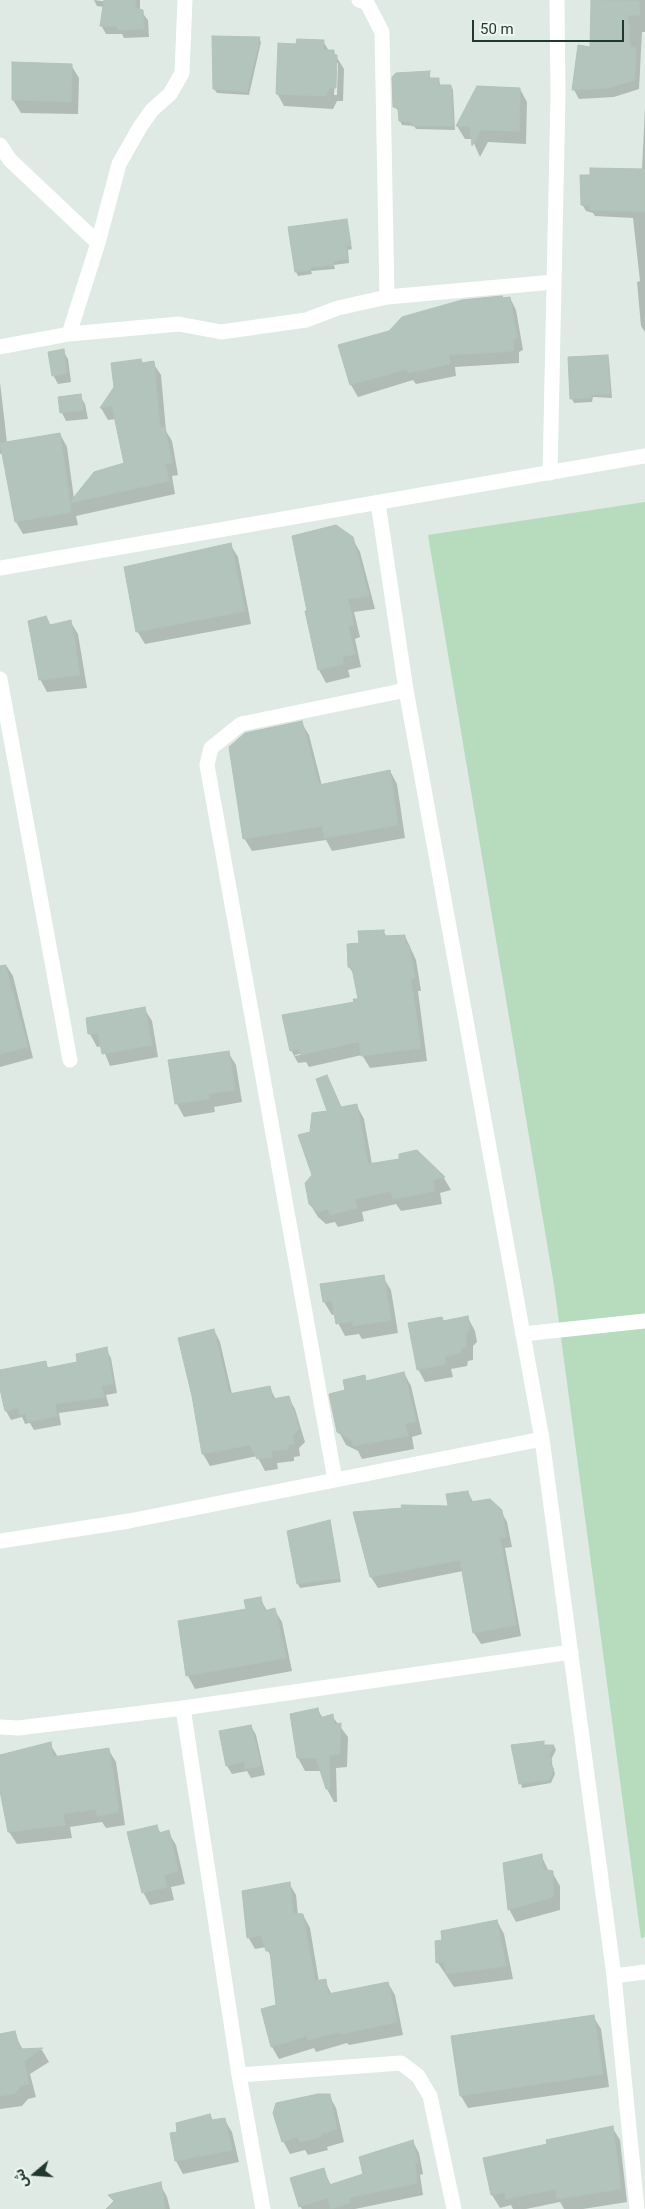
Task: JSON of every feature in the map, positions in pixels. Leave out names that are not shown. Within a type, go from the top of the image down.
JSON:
[{"type":"street","points":[[68,334],[98,243],[119,164],[140,127],[152,110],[170,94],[182,73],[185,0]]},
{"type":"street","points":[[550,473],[557,0]]},
{"type":"street","points":[[368,1],[382,32],[387,297]]},
{"type":"street","points":[[0,145],[10,160],[98,243]]},
{"type":"street","points":[[0,347],[68,334],[180,324],[221,332],[306,320],[338,308],[387,297],[554,282]]},
{"type":"street","points":[[0,568],[645,456]]},
{"type":"street","points":[[378,503],[406,690],[542,1439],[614,1976],[637,2209]]},
{"type":"street","points":[[1,688],[70,1060]]},
{"type":"street","points":[[335,1480],[207,765],[211,748],[241,724],[406,690]]},
{"type":"street","points":[[523,1334],[645,1321]]},
{"type":"street","points":[[0,1541],[130,1520],[542,1439]]},
{"type":"street","points":[[0,1727],[18,1728],[183,1708],[571,1652]]},
{"type":"street","points":[[183,1708],[240,2075],[263,2209]]},
{"type":"street","points":[[614,1976],[645,1972]]},
{"type":"street","points":[[240,2075],[401,2063],[418,2076],[430,2096],[454,2209]]},
{"type":"green space","points":[[645,502],[645,1937],[641,1938],[554,1285],[428,535]]},
{"type":"building","points":[[104,0],[136,0],[135,8],[143,10],[144,29],[118,30],[117,26],[100,26]]},
{"type":"building","points":[[591,0],[639,1],[640,15],[628,15],[630,47],[636,48],[635,80],[608,88],[572,90],[578,45],[590,47]]},
{"type":"building","points":[[212,36],[260,37],[247,92],[213,89]]},
{"type":"building","points":[[297,39],[324,40],[323,50],[334,50],[334,55],[337,55],[336,88],[330,88],[326,96],[276,94],[278,43],[296,44]]},
{"type":"building","points":[[12,62],[72,64],[71,102],[12,100]]},
{"type":"building","points":[[430,71],[429,78],[439,78],[439,85],[451,85],[453,126],[412,126],[412,122],[399,121],[398,108],[393,107],[392,77],[396,73]]},
{"type":"building","points":[[477,86],[520,88],[519,131],[481,130],[472,146],[470,126],[456,126]]},
{"type":"building","points":[[590,168],[645,169],[645,212],[590,210],[590,206],[581,205],[580,175],[590,175]]},
{"type":"building","points":[[347,219],[351,245],[346,246],[348,259],[333,261],[334,265],[310,267],[311,270],[295,272],[288,227]]},
{"type":"building","points":[[502,296],[503,298],[510,297],[517,338],[513,340],[513,351],[449,355],[450,364],[408,373],[407,369],[350,385],[338,345],[389,331],[402,317],[462,300]]},
{"type":"building","points":[[64,349],[67,373],[52,376],[48,352]]},
{"type":"building","points":[[608,355],[610,394],[591,394],[591,398],[570,399],[568,357]]},
{"type":"building","points":[[141,359],[142,363],[154,361],[160,428],[165,427],[172,463],[165,464],[169,481],[70,503],[71,512],[15,522],[0,443],[60,433],[70,502],[94,472],[124,463],[112,406],[100,408],[114,387],[111,363]]},
{"type":"building","points":[[81,394],[83,410],[60,413],[58,397]]},
{"type":"building","points":[[336,525],[353,537],[369,596],[348,599],[354,625],[348,626],[355,654],[342,657],[344,664],[318,670],[305,611],[307,611],[292,536]]},
{"type":"building","points":[[231,543],[245,611],[136,632],[124,567]]},
{"type":"building","points":[[46,616],[50,625],[71,620],[80,675],[39,680],[28,621]]},
{"type":"building","points":[[302,721],[319,785],[390,770],[398,825],[324,838],[322,826],[243,839],[229,747],[245,733]]},
{"type":"building","points":[[384,930],[384,936],[405,935],[405,944],[409,945],[415,978],[411,979],[421,1048],[361,1056],[359,1041],[301,1055],[298,1049],[290,1051],[282,1015],[354,1002],[353,999],[358,999],[352,968],[348,967],[347,944],[359,943],[358,931]]},
{"type":"building","points":[[5,965],[28,1047],[0,1054],[0,966]]},
{"type":"building","points":[[145,1007],[152,1045],[102,1054],[98,1033],[88,1034],[86,1018]]},
{"type":"building","points":[[229,1051],[235,1090],[208,1094],[209,1099],[175,1104],[168,1060]]},
{"type":"building","points":[[327,1075],[341,1107],[357,1104],[368,1164],[399,1159],[399,1154],[417,1150],[445,1177],[433,1180],[435,1191],[393,1199],[391,1191],[355,1199],[357,1208],[330,1215],[328,1209],[318,1212],[309,1204],[305,1183],[312,1175],[298,1135],[310,1132],[312,1113],[327,1111],[316,1079]]},
{"type":"building","points":[[384,1275],[391,1320],[353,1326],[353,1321],[336,1324],[332,1301],[323,1302],[320,1284]]},
{"type":"building","points":[[468,1316],[470,1329],[466,1333],[466,1347],[461,1349],[460,1353],[445,1356],[446,1364],[417,1370],[408,1323],[442,1317],[443,1321]]},
{"type":"building","points":[[214,1329],[229,1394],[270,1386],[273,1399],[289,1396],[299,1429],[293,1435],[294,1444],[288,1445],[288,1449],[271,1451],[272,1457],[257,1459],[250,1445],[202,1454],[192,1396],[178,1338]]},
{"type":"building","points":[[107,1347],[113,1384],[102,1386],[104,1397],[55,1404],[57,1416],[28,1422],[26,1414],[19,1415],[18,1408],[5,1411],[0,1389],[0,1370],[46,1361],[47,1368],[77,1362],[76,1354]]},
{"type":"building","points":[[404,1372],[416,1421],[405,1424],[408,1436],[353,1446],[352,1440],[337,1432],[329,1394],[345,1390],[343,1380],[365,1375],[366,1381]]},
{"type":"building","points":[[468,1491],[470,1502],[490,1499],[502,1510],[506,1537],[500,1538],[516,1625],[473,1633],[460,1560],[370,1577],[353,1512],[402,1508],[401,1505],[448,1506],[446,1494]]},
{"type":"building","points":[[330,1520],[340,1578],[297,1584],[287,1531]]},
{"type":"building","points":[[261,1597],[264,1611],[275,1608],[286,1658],[186,1676],[178,1621],[246,1609],[244,1600]]},
{"type":"building","points":[[318,1708],[320,1718],[333,1714],[334,1724],[341,1723],[340,1754],[329,1755],[330,1789],[326,1789],[316,1758],[297,1758],[290,1714]]},
{"type":"building","points":[[251,1725],[261,1766],[245,1769],[244,1762],[226,1766],[219,1731]]},
{"type":"building","points":[[544,1741],[544,1745],[554,1745],[549,1756],[552,1760],[550,1765],[554,1769],[549,1780],[519,1784],[511,1745]]},
{"type":"building","points":[[51,1742],[53,1757],[109,1748],[119,1812],[97,1816],[96,1809],[63,1814],[65,1825],[8,1832],[0,1791],[0,1755]]},
{"type":"building","points":[[157,1825],[159,1833],[169,1830],[178,1871],[164,1875],[167,1887],[142,1893],[127,1832]]},
{"type":"building","points":[[542,1854],[543,1869],[553,1871],[553,1897],[508,1910],[503,1863]]},
{"type":"building","points":[[290,1882],[293,1913],[303,1914],[315,1981],[326,1979],[328,1994],[388,1982],[397,2022],[308,2040],[306,2036],[271,2047],[261,2009],[276,2005],[270,1951],[266,1951],[261,1935],[247,1938],[242,1891]]},
{"type":"building","points":[[497,1920],[506,1966],[446,1974],[444,1962],[436,1963],[435,1941],[442,1940],[441,1931]]},
{"type":"building","points":[[594,2015],[603,2074],[460,2096],[451,2036]]},
{"type":"building","points":[[15,2031],[20,2049],[43,2048],[24,2061],[29,2084],[21,2086],[14,2094],[0,2096],[0,2034]]},
{"type":"building","points":[[318,2094],[330,2094],[337,2129],[321,2134],[321,2137],[300,2142],[297,2137],[282,2142],[273,2113],[276,2103]]},
{"type":"building","points":[[210,2114],[212,2120],[225,2118],[232,2150],[175,2161],[170,2133],[177,2132],[176,2123]]},
{"type":"building","points":[[613,2126],[621,2189],[557,2199],[555,2189],[506,2199],[505,2192],[491,2195],[483,2158],[547,2144],[546,2140]]},
{"type":"building","points":[[413,2140],[418,2163],[415,2164],[417,2183],[349,2198],[350,2203],[331,2209],[327,2198],[299,2207],[290,2178],[324,2168],[329,2185],[363,2174],[359,2157]]},
{"type":"building","points":[[161,2182],[165,2209],[106,2209],[114,2201],[108,2195]]}]
